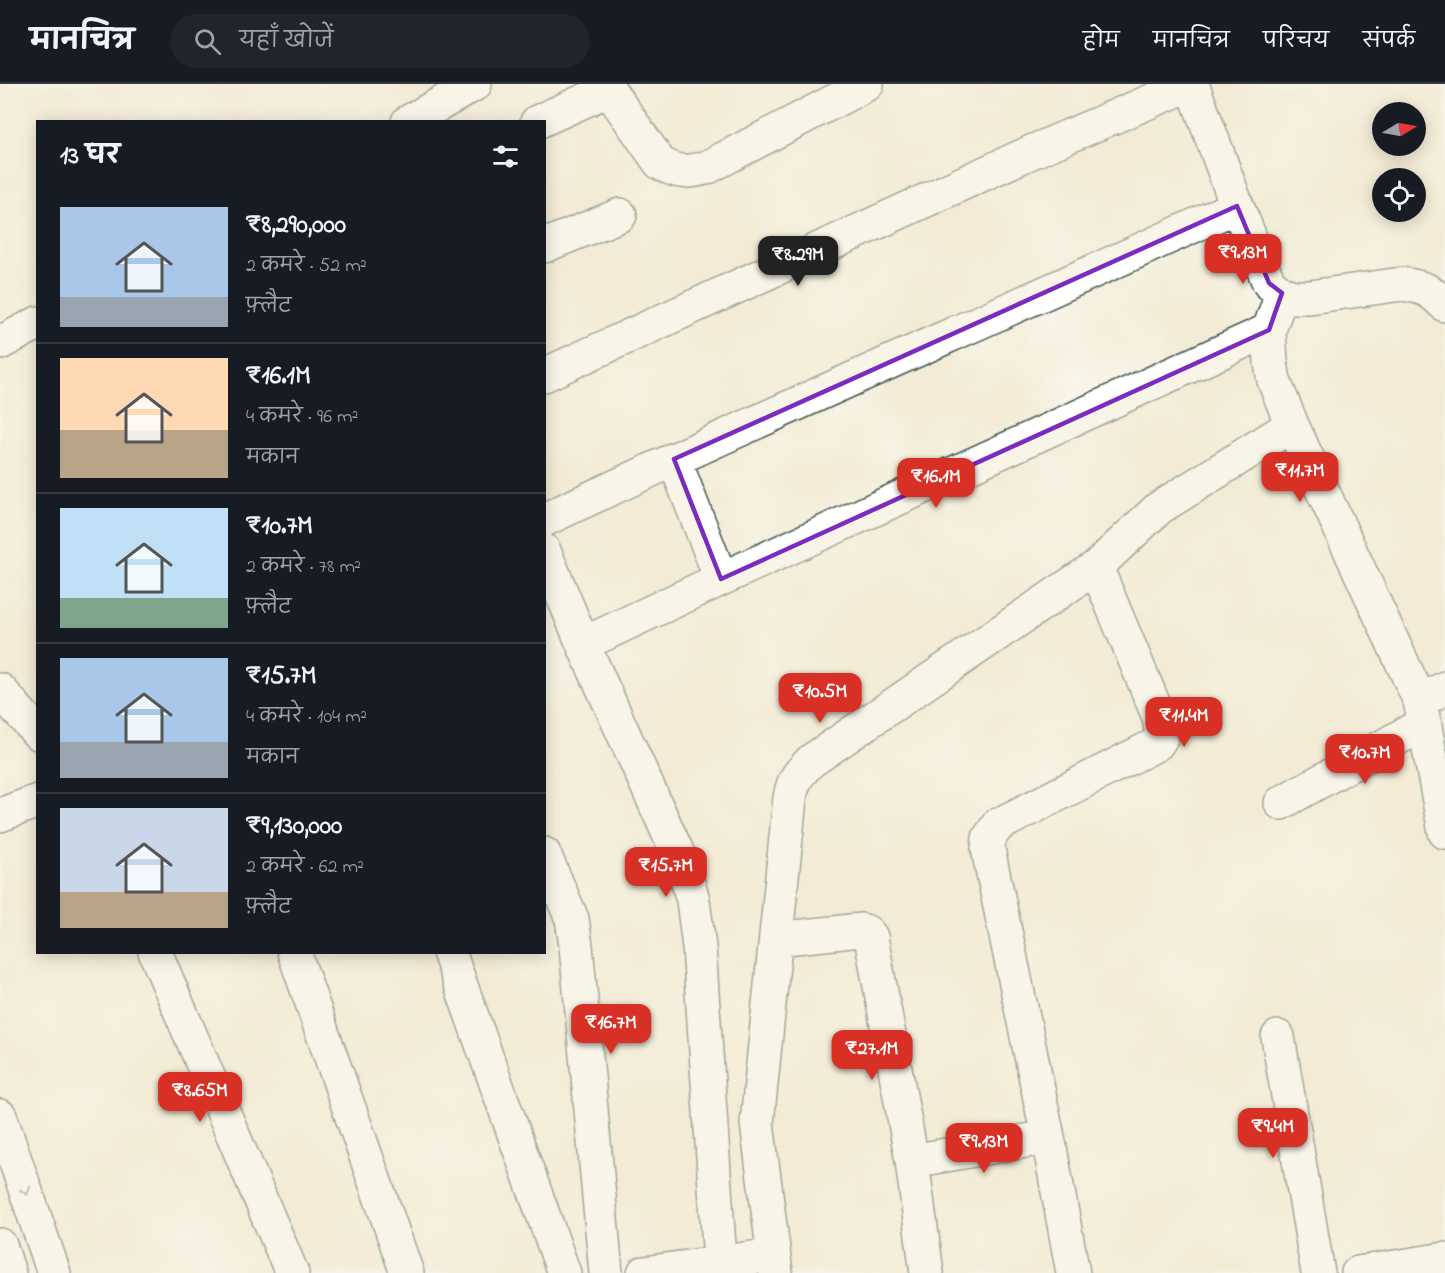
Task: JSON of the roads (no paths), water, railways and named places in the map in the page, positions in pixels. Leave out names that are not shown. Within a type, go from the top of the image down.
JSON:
[{"type":"street","points":[[412,120],[476,84]]},
{"type":"street","points":[[541,120],[607,87],[660,162],[671,170],[686,173],[706,168],[826,94],[867,84]]},
{"type":"street","points":[[546,374],[1029,153],[1191,84],[1269,283],[1282,293],[1293,297],[1310,297],[1402,284],[1417,286],[1432,292],[1445,305]]},
{"type":"street","points":[[546,519],[674,459],[1237,206]]},
{"type":"street","points":[[546,245],[620,214]]},
{"type":"street","points":[[1282,293],[1269,330],[1274,381],[1292,425],[1430,704],[1445,832]]},
{"type":"street","points":[[0,343],[36,324]]},
{"type":"street","points":[[583,644],[1269,330]]},
{"type":"street","points":[[644,1273],[720,1262],[775,1264],[757,1124],[790,798],[793,784],[800,772],[811,761],[1096,567],[1159,508],[1292,425]]},
{"type":"street","points":[[674,459],[721,579]]},
{"type":"street","points":[[546,561],[554,601],[583,644],[682,863],[693,900],[699,947],[720,1262]]},
{"type":"street","points":[[1073,1273],[988,849],[989,838],[998,825],[1157,744],[1162,736],[1159,717],[1096,567]]},
{"type":"street","points":[[0,690],[36,731]]},
{"type":"street","points":[[1281,802],[1430,704]]},
{"type":"street","points":[[0,815],[36,802]]},
{"type":"street","points":[[546,859],[572,919],[576,946],[606,1273]]},
{"type":"street","points":[[776,939],[861,930],[871,937],[912,1161],[927,1273]]},
{"type":"street","points":[[156,954],[292,1273]]},
{"type":"street","points":[[295,954],[407,1273]]},
{"type":"street","points":[[450,954],[564,1273]]},
{"type":"street","points":[[1278,1037],[1318,1273]]},
{"type":"street","points":[[0,1116],[54,1273]]},
{"type":"street","points":[[912,1161],[1047,1137]]},
{"type":"street","points":[[0,1245],[9,1273]]},
{"type":"street","points":[[1358,1273],[1445,1259]]}]
